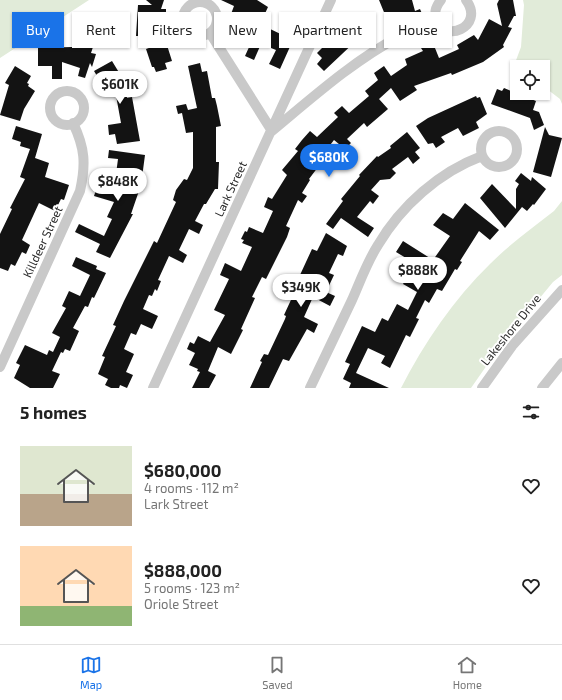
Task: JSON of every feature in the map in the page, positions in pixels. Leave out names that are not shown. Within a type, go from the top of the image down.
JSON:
[{"type":"street","name":"Lark Street","points":[[153,388],[331,0]]},
{"type":"street","points":[[436,12],[436,7],[441,0]]},
{"type":"street","points":[[452,31],[465,27],[471,17],[471,11],[466,0]]},
{"type":"street","points":[[210,33],[272,131],[334,80],[384,46]]},
{"type":"street","name":"Killdeer Street","points":[[0,367],[80,191],[84,174],[84,152],[73,123]]},
{"type":"street","points":[[310,388],[377,246],[394,222],[426,190],[450,172],[468,161],[482,156]]},
{"type":"street","name":"Lakeshore Drive","points":[[482,388],[512,346],[562,290]]},
{"type":"street","points":[[542,388],[562,363]]},
{"type":"green space","points":[[0,0],[89,0],[64,16],[64,12],[12,12],[12,48],[15,48],[0,58]]},
{"type":"green space","points":[[523,0],[562,0],[562,104],[560,99],[550,91],[550,60],[516,60],[521,47],[524,5]]},
{"type":"green space","points":[[562,201],[562,275],[553,282],[501,345],[471,388],[401,388],[430,338],[464,292],[498,257],[521,236],[554,211]]},
{"type":"building","points":[[146,0],[164,0],[161,9],[166,9],[166,12],[138,12],[138,36],[136,36],[138,5],[152,5]]},
{"type":"building","points":[[221,0],[257,0],[268,7],[266,12],[232,12],[234,6]]},
{"type":"building","points":[[379,0],[412,0],[415,11],[420,9],[421,12],[384,12]]},
{"type":"building","points":[[499,0],[513,0],[516,16],[514,16],[508,27],[512,28],[503,45],[504,47],[483,62],[452,75],[451,73],[414,86],[417,90],[400,101],[391,88],[379,99],[388,109],[367,127],[364,123],[347,139],[351,143],[345,149],[334,140],[327,149],[328,159],[320,169],[318,167],[309,179],[310,180],[302,193],[307,196],[302,203],[298,200],[286,226],[290,228],[287,237],[266,279],[262,277],[252,297],[255,298],[241,329],[243,330],[231,354],[218,347],[208,371],[216,375],[209,388],[192,388],[200,372],[197,371],[198,369],[189,365],[195,353],[187,349],[190,342],[194,344],[198,336],[210,342],[225,315],[214,310],[229,279],[220,275],[225,263],[241,271],[252,247],[242,243],[244,240],[241,239],[249,227],[263,233],[273,211],[264,207],[268,197],[272,199],[287,175],[282,170],[298,151],[295,149],[302,140],[310,131],[317,137],[338,117],[334,113],[342,106],[349,113],[369,96],[365,91],[378,80],[374,73],[384,66],[391,76],[407,65],[405,59],[423,51],[421,48],[435,48],[439,58],[459,49],[457,45],[474,35],[478,40],[489,19],[502,26],[497,4]]},
{"type":"building","points":[[271,29],[279,33],[279,48],[289,48],[280,69],[269,64],[276,50],[271,48]]},
{"type":"building","points":[[38,48],[93,48],[91,53],[96,54],[92,67],[90,63],[85,78],[78,76],[80,68],[62,62],[62,79],[52,79],[52,66],[38,66]]},
{"type":"building","points":[[168,48],[172,61],[165,63],[167,69],[156,72],[154,67],[152,67],[146,49]]},
{"type":"building","points":[[249,48],[259,48],[254,60],[245,56]]},
{"type":"building","points":[[322,48],[348,48],[324,71],[317,64],[322,58],[317,53]]},
{"type":"building","points":[[112,61],[126,84],[127,98],[132,97],[140,141],[117,144],[115,134],[109,135],[108,125],[121,123],[115,90],[111,93],[105,82],[102,84],[94,71]]},
{"type":"building","points":[[200,63],[202,72],[207,71],[212,98],[215,98],[221,126],[216,127],[216,162],[219,162],[218,189],[215,189],[206,204],[204,204],[195,221],[203,225],[199,234],[189,229],[179,250],[187,255],[183,263],[169,256],[158,280],[161,281],[157,291],[155,289],[152,296],[149,295],[143,309],[158,316],[152,329],[141,324],[136,335],[131,333],[124,349],[134,354],[126,372],[133,375],[127,388],[120,385],[119,388],[111,388],[105,385],[108,379],[98,374],[105,357],[102,356],[116,326],[113,325],[154,241],[157,243],[176,202],[173,200],[176,190],[184,179],[187,180],[193,168],[193,132],[186,133],[182,113],[178,114],[176,106],[186,104],[188,110],[197,108],[188,66]]},
{"type":"building","points":[[15,66],[31,76],[27,83],[29,84],[28,86],[35,91],[24,109],[20,121],[0,115],[9,85],[5,83]]},
{"type":"building","points":[[504,88],[510,90],[510,100],[536,101],[533,110],[539,112],[544,125],[534,130],[530,118],[491,104],[497,89],[502,91]]},
{"type":"building","points":[[476,96],[477,98],[480,97],[487,114],[476,122],[479,128],[463,136],[458,128],[441,137],[445,142],[436,148],[433,143],[428,144],[416,126],[428,118]]},
{"type":"building","points":[[16,126],[42,134],[35,158],[49,163],[45,177],[69,185],[64,200],[61,199],[55,211],[39,203],[22,240],[30,245],[26,254],[22,252],[15,266],[11,264],[8,271],[0,268],[0,234],[12,209],[10,208],[25,179],[20,177],[30,149],[20,146],[21,142],[12,139]]},
{"type":"building","points":[[545,127],[549,135],[562,138],[551,177],[533,172]]},
{"type":"building","points":[[407,132],[420,148],[415,152],[420,158],[413,164],[408,157],[392,169],[396,173],[390,179],[380,180],[371,190],[379,196],[373,204],[370,201],[357,217],[374,228],[368,237],[341,218],[333,229],[326,224],[343,201],[341,199],[360,176],[359,175],[377,156],[378,157],[391,148],[390,146]]},
{"type":"building","points":[[109,150],[145,155],[141,185],[131,214],[133,214],[110,258],[96,252],[100,244],[75,232],[79,224],[104,236],[112,219],[107,217],[114,202],[94,196],[97,187],[121,193],[126,176],[116,174],[118,159],[108,158]]},
{"type":"building","points":[[521,173],[531,181],[532,177],[546,189],[534,205],[533,204],[527,211],[522,207],[505,228],[480,198],[492,184],[516,209],[516,189],[519,184],[515,181]]},
{"type":"building","points":[[465,203],[499,230],[490,240],[479,231],[460,261],[462,262],[457,270],[455,269],[442,291],[437,289],[429,303],[425,300],[416,318],[419,319],[410,337],[406,335],[390,368],[381,363],[385,356],[368,348],[356,373],[389,388],[349,388],[351,383],[343,379],[350,364],[345,362],[362,326],[375,332],[382,318],[388,321],[397,304],[408,310],[417,292],[403,284],[408,275],[426,270],[396,252],[403,241],[433,260],[450,236],[433,225],[443,213],[453,219]]},
{"type":"building","points":[[326,233],[347,246],[343,256],[338,254],[329,273],[334,275],[326,292],[335,296],[330,306],[313,297],[304,317],[318,324],[314,333],[307,329],[289,361],[283,359],[269,388],[250,388],[262,362],[260,361],[264,354],[268,355],[285,319],[286,316],[284,315],[296,289],[294,288],[312,249],[317,251]]},
{"type":"building","points":[[76,257],[97,266],[96,269],[106,273],[94,298],[92,297],[88,307],[85,306],[73,328],[79,331],[70,351],[65,349],[63,353],[61,352],[52,371],[60,374],[53,388],[30,388],[14,378],[20,365],[16,363],[25,345],[47,355],[49,350],[53,352],[60,337],[52,333],[66,308],[62,306],[69,291],[80,296],[90,275],[72,266]]}]
